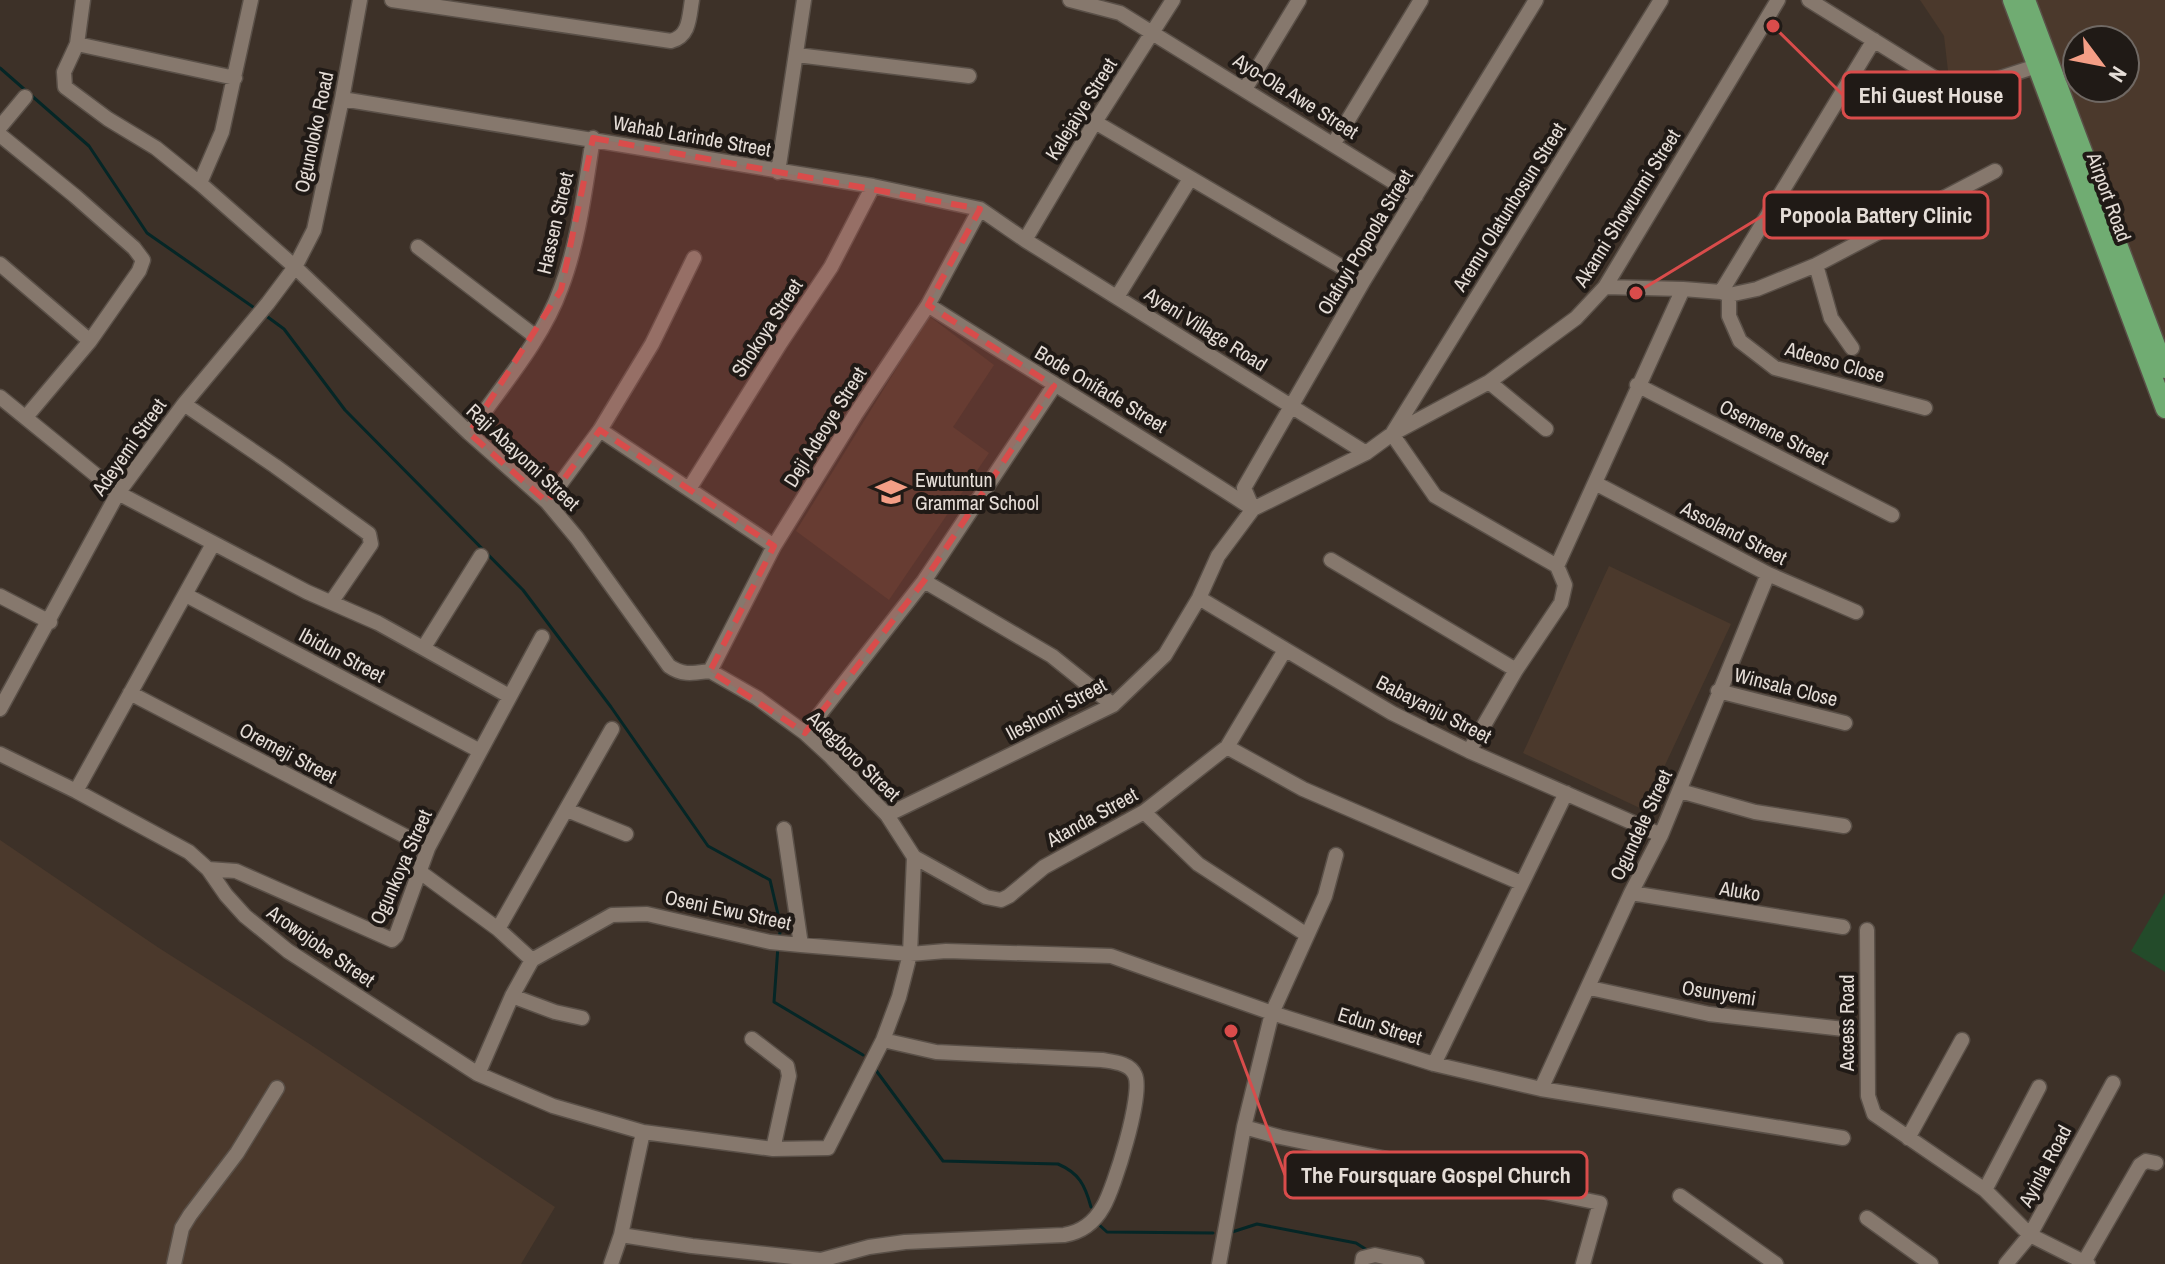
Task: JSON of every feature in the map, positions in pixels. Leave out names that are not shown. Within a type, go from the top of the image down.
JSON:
[{"type":"main road","name":"Airport Road","points":[[2012,0],[2165,409]]},
{"type":"main road","name":"Airport Road","points":[[2026,0],[2165,369]]},
{"type":"street","points":[[83,0],[77,44],[235,78]]},
{"type":"street","points":[[200,183],[222,132],[251,0]]},
{"type":"street","name":"Ogunoloko Road","points":[[295,267],[314,230],[360,0]]},
{"type":"street","points":[[392,0],[671,41],[680,39],[686,30],[692,0]]},
{"type":"street","points":[[778,172],[804,0]]},
{"type":"street","name":"Ayo-Ola Awe Street","points":[[1070,0],[1121,6],[1154,32],[1416,196]]},
{"type":"street","name":"Kalejaiye Street","points":[[1025,240],[1173,0]]},
{"type":"street","points":[[1245,89],[1299,0]]},
{"type":"street","points":[[1334,143],[1421,0]]},
{"type":"street","name":"Olafuyi Popoola Street","points":[[1253,509],[1244,488],[1290,405],[1536,0]]},
{"type":"street","name":"Aremu Olatunbosun Street","points":[[1392,434],[1661,0]]},
{"type":"street","name":"Akanni Showunmi Street","points":[[1253,509],[1366,453],[1392,434],[1489,382],[1576,318],[1605,287],[1778,0]]},
{"type":"street","points":[[1809,0],[1957,92],[2037,66]]},
{"type":"street","points":[[1725,294],[1874,40]]},
{"type":"street","name":"Raji Abayomi Street","points":[[77,44],[64,72],[65,87],[108,119],[156,148],[200,183],[295,267],[469,433],[547,502],[577,538],[669,666],[687,674],[710,671]]},
{"type":"street","points":[[797,55],[969,76]]},
{"type":"street","points":[[0,127],[25,97]]},
{"type":"street","name":"Wahab Larinde Street","points":[[342,99],[873,186],[980,209],[1025,240]]},
{"type":"street","points":[[1095,122],[1364,280]]},
{"type":"street","points":[[0,135],[141,255],[143,265],[90,341],[26,417]]},
{"type":"street","name":"Hassen Street","points":[[469,433],[536,337],[561,290],[580,217],[593,138]]},
{"type":"street","points":[[1605,287],[1683,289],[1725,294],[1757,289],[1816,265],[1995,171]]},
{"type":"street","points":[[1117,297],[1190,179]]},
{"type":"street","name":"Shokoya Street","points":[[689,489],[831,267],[873,186]]},
{"type":"street","name":"Deji Adeoye Street","points":[[710,671],[774,546],[928,305],[980,209]]},
{"type":"street","name":"Ayeni Village Road","points":[[1025,240],[1366,453]]},
{"type":"street","points":[[418,247],[536,337]]},
{"type":"street","points":[[547,502],[600,430],[652,344],[694,258]]},
{"type":"street","points":[[0,264],[90,341]]},
{"type":"street","points":[[1816,265],[1831,318],[1852,348]]},
{"type":"street","name":"Adeyemi Street","points":[[0,709],[118,493],[184,404],[295,267]]},
{"type":"street","points":[[1557,566],[1597,484],[1637,385],[1683,289]]},
{"type":"street","name":"Adeoso Close","points":[[1725,294],[1729,316],[1740,341],[1775,368],[1925,408]]},
{"type":"street","name":"Bode Onifade Street","points":[[928,305],[1253,509]]},
{"type":"street","points":[[1489,382],[1546,429]]},
{"type":"street","name":"Osemene Street","points":[[1637,385],[1892,515]]},
{"type":"street","points":[[805,733],[924,581],[1054,386]]},
{"type":"street","points":[[0,397],[118,493],[307,592],[332,601],[424,647],[509,696]]},
{"type":"street","points":[[184,404],[369,534],[371,544],[332,601]]},
{"type":"street","points":[[600,430],[774,546]]},
{"type":"street","points":[[1392,434],[1435,496],[1557,566],[1565,585],[1561,603],[1516,670],[1469,751]]},
{"type":"street","name":"Assoland Street","points":[[1597,484],[1768,574],[1856,612]]},
{"type":"street","name":"Ileshomi Street","points":[[887,815],[1113,705],[1165,655],[1199,598],[1218,556],[1253,509]]},
{"type":"street","points":[[76,791],[213,544]]},
{"type":"street","points":[[424,647],[481,556]]},
{"type":"street","points":[[1331,560],[1516,670]]},
{"type":"street","name":"Ogundele Street","points":[[1541,1089],[1661,835],[1768,574]]},
{"type":"street","points":[[924,581],[1052,656],[1113,705]]},
{"type":"street","name":"Ibidun Street","points":[[186,595],[480,751]]},
{"type":"street","points":[[0,596],[50,622]]},
{"type":"street","name":"Babayanju Street","points":[[1199,598],[1392,713],[1469,751],[1661,835]]},
{"type":"street","name":"Ogunkoya Street","points":[[208,869],[236,871],[392,940],[428,848],[542,637]]},
{"type":"street","name":"Atanda Street","points":[[914,857],[986,897],[1001,900],[1044,867],[1144,812],[1227,747],[1285,650]]},
{"type":"street","name":"Adegboro Street","points":[[710,671],[757,698],[805,733],[887,815],[914,857]]},
{"type":"street","name":"Winsala Close","points":[[1718,691],[1845,723]]},
{"type":"street","name":"Oremeji Street","points":[[130,693],[428,848]]},
{"type":"street","points":[[498,929],[612,729]]},
{"type":"street","points":[[1227,747],[1303,789],[1521,883]]},
{"type":"street","name":"Arowojobe Street","points":[[0,754],[189,852],[208,869],[245,916],[288,951],[478,1074],[553,1106],[643,1132],[773,1149],[828,1148],[883,1040]]},
{"type":"street","points":[[1680,791],[1755,812],[1844,826]]},
{"type":"street","points":[[1434,1064],[1566,793]]},
{"type":"street","points":[[567,810],[626,834]]},
{"type":"street","points":[[1144,812],[1198,864],[1307,935]]},
{"type":"street","points":[[784,829],[793,945]]},
{"type":"street","points":[[1219,1264],[1244,1127],[1272,1013],[1325,896],[1336,855]]},
{"type":"street","points":[[621,1235],[821,1260],[845,1258],[905,1242],[1076,1233],[1088,1226],[1103,1208],[1114,1182],[1139,1090],[1135,1074],[1129,1067],[1046,1056],[936,1052],[883,1040],[910,954],[914,857]]},
{"type":"street","points":[[420,872],[498,929],[532,960],[512,996],[478,1074]]},
{"type":"street","name":"Aluko","points":[[1631,893],[1843,927]]},
{"type":"street","name":"Oseni Ewu Street","points":[[532,960],[612,915],[647,914],[770,942],[910,954]]},
{"type":"street","name":"Access Road","points":[[1867,930],[1868,1096],[1874,1114],[1908,1138]]},
{"type":"street","name":"Edun Street","points":[[910,954],[946,951],[1111,956],[1272,1013],[1434,1064],[1541,1089],[1843,1138]]},
{"type":"street","name":"Osunyemi","points":[[1590,988],[1709,1014],[1844,1029]]},
{"type":"street","points":[[512,996],[582,1018]]},
{"type":"street","points":[[752,1039],[787,1066],[789,1076],[773,1149]]},
{"type":"street","points":[[1962,1040],[1908,1138],[1985,1190],[2030,1235],[2086,1263],[2140,1165],[2146,1161],[2156,1163]]},
{"type":"street","name":"Ayinla Road","points":[[2006,1264],[2030,1235],[2113,1083]]},
{"type":"street","points":[[1985,1190],[2039,1087]]},
{"type":"street","points":[[174,1264],[182,1228],[237,1153],[277,1088]]},
{"type":"street","points":[[1244,1127],[1600,1203],[1583,1264]]},
{"type":"street","points":[[611,1264],[621,1235],[643,1132]]},
{"type":"street","points":[[1680,1196],[1776,1264]]},
{"type":"street","points":[[1867,1218],[1931,1264]]},
{"type":"street","points":[[1365,1260],[1375,1255],[1417,1264]]},
{"type":"highlighted area","points":[[593,138],[980,209],[928,305],[1054,386],[924,581],[805,733],[710,671],[774,546],[600,430],[547,502],[469,433],[561,290]]},
{"type":"shaded area","points":[[1920,0],[2165,0],[2165,421],[2056,137],[2050,132],[2025,67],[1951,97],[1944,36]]},
{"type":"shaded area","name":"Ewutuntun Grammar School","points":[[929,316],[994,365],[953,427],[989,453],[889,600],[796,531]]},
{"type":"shaded area","points":[[1609,566],[1731,624],[1644,810],[1523,753]]},
{"type":"shaded area","points":[[0,840],[555,1207],[521,1264],[0,1264]]},
{"type":"green space","points":[[2165,893],[2165,972],[2131,951]]},
{"type":"waterway","points":[[0,68],[89,146],[147,233],[256,309]]},
{"type":"waterway","points":[[265,315],[284,329],[345,410],[523,590],[611,707],[708,846],[770,880],[781,927],[779,938]]},
{"type":"waterway","points":[[778,946],[774,1002],[863,1055]]},
{"type":"waterway","points":[[875,1069],[943,1161],[1058,1164],[1071,1171],[1080,1181],[1091,1207]]},
{"type":"waterway","points":[[1096,1222],[1107,1232],[1213,1233]]},
{"type":"waterway","points":[[1229,1233],[1257,1224],[1356,1243],[1367,1250]]},
{"type":"place","name":"Ehi Guest House","points":[[1773,26]]},
{"type":"place","name":"Popoola Battery Clinic","points":[[1636,293]]},
{"type":"place","name":"Ewutuntun Grammar School","points":[[891,492]]},
{"type":"place","name":"The Foursquare Gospel Church","points":[[1231,1031]]}]
